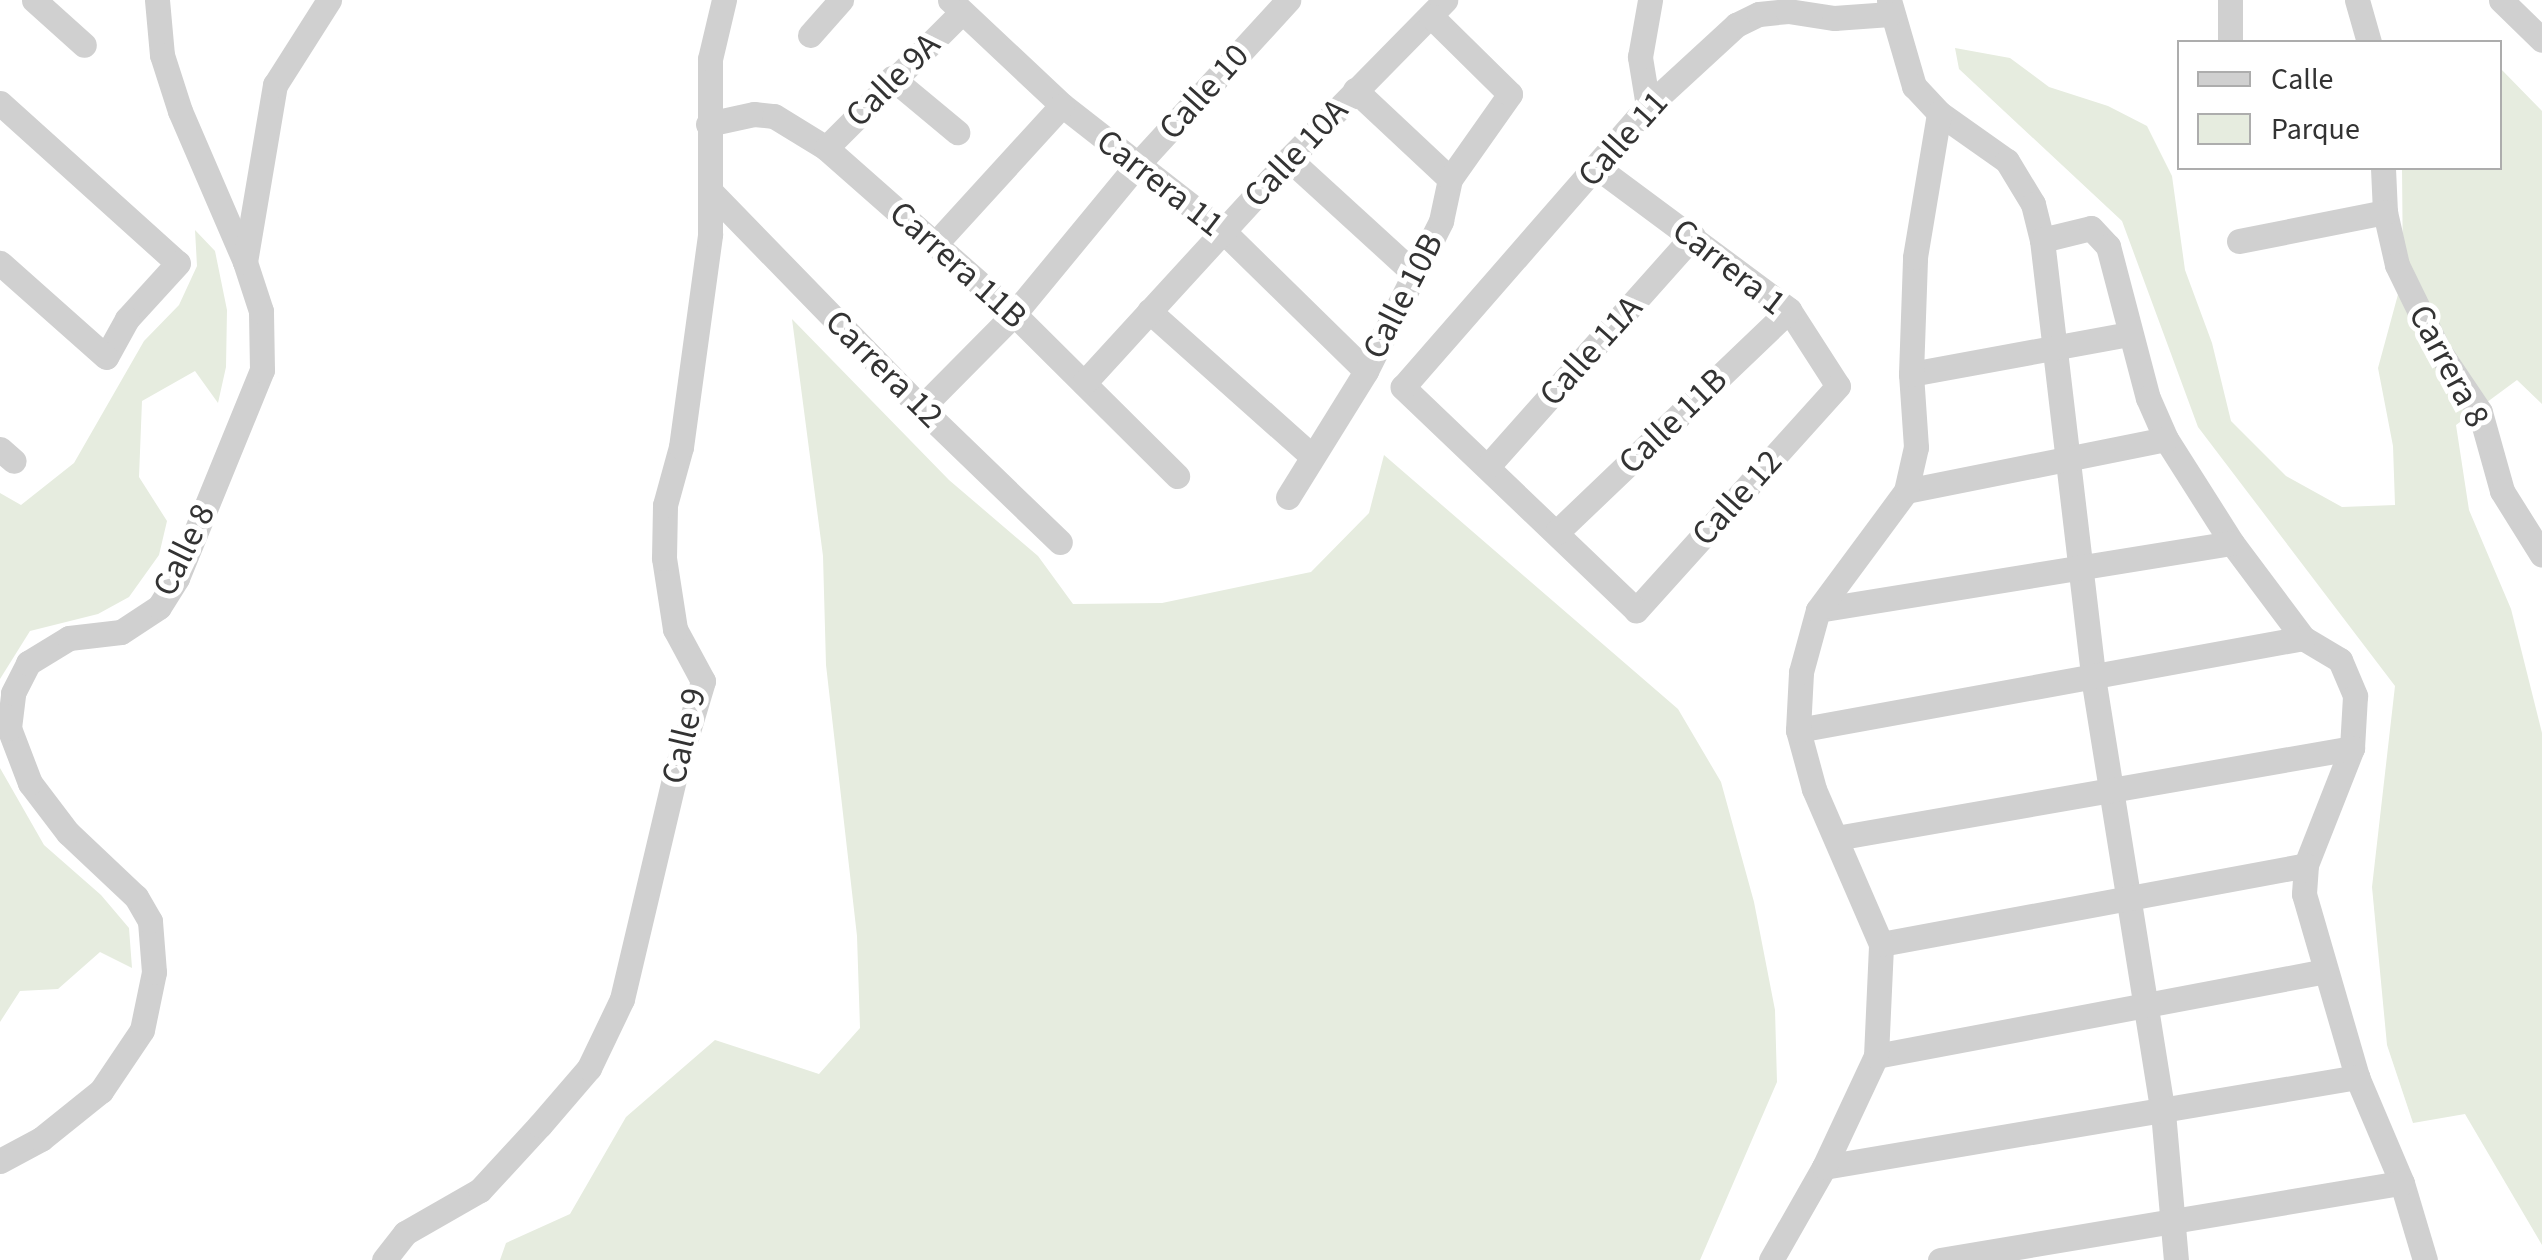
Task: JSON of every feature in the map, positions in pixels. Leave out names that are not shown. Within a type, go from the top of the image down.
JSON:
[{"type":"street","points":[[34,0],[84,45]]},
{"type":"street","points":[[157,0],[162,55],[180,111],[245,262]]},
{"type":"street","name":"Calle 9","points":[[384,1260],[405,1233],[480,1190],[504,1164],[589,1068],[622,1000],[676,771],[703,681],[674,629],[664,558],[665,504],[681,446],[692,372],[712,192],[710,58],[724,0]]},
{"type":"street","points":[[810,34],[840,0]]},
{"type":"street","name":"Calle 10","points":[[922,408],[1014,314],[1137,165],[1288,0]]},
{"type":"street","points":[[1648,106],[1640,57],[1650,0]]},
{"type":"street","points":[[2230,0],[2230,40]]},
{"type":"street","points":[[2358,0],[2368,40]]},
{"type":"street","points":[[2501,0],[2542,40]]},
{"type":"street","name":"Calle 8","points":[[0,1161],[41,1140],[101,1091],[142,1030],[154,972],[150,920],[136,897],[68,833],[30,783],[9,728],[13,694],[28,662],[69,638],[122,632],[159,607],[177,578],[262,370],[261,311],[245,262],[275,85],[313,5]]},
{"type":"street","name":"Carrera 11","points":[[956,6],[1062,106],[1223,231],[1366,371]]},
{"type":"street","name":"Calle 9A","points":[[826,148],[956,6]]},
{"type":"street","points":[[1889,7],[1914,86],[1938,113],[2007,161],[2033,204],[2042,240],[2078,567],[2109,790],[2163,1112],[2176,1260]]},
{"type":"street","name":"Calle 11","points":[[1488,466],[1403,386],[1598,168],[1648,106],[1736,25],[1759,14],[1788,11],[1834,18],[1889,7]]},
{"type":"street","name":"Calle 10A","points":[[1084,384],[1289,159],[1438,8]]},
{"type":"street","name":"Calle 10B","points":[[1288,496],[1366,371],[1414,273],[1450,179],[1510,94],[1438,8]]},
{"type":"street","points":[[892,78],[957,132]]},
{"type":"street","points":[[1355,90],[1450,179]]},
{"type":"street","points":[[0,103],[178,263],[126,319],[106,357],[0,263]]},
{"type":"street","points":[[936,242],[1062,106]]},
{"type":"street","points":[[1771,1260],[1824,1167],[1876,1056],[1881,944],[1814,789],[1798,730],[1802,672],[1818,610],[1906,492],[1916,448],[1911,374],[1915,257],[1938,113]]},
{"type":"street","name":"Carrera 11B","points":[[708,124],[754,114],[774,116],[826,148],[1014,314],[1177,476]]},
{"type":"street","points":[[1289,159],[1414,273]]},
{"type":"street","name":"Carrera 1","points":[[1598,168],[1789,310],[1838,386]]},
{"type":"street","name":"Carrera 8","points":[[2383,170],[2385,212],[2397,266],[2440,351],[2480,412],[2502,491],[2542,555]]},
{"type":"street","name":"Carrera 12","points":[[712,192],[922,408],[1060,542]]},
{"type":"street","points":[[2239,241],[2385,212]]},
{"type":"street","points":[[2042,240],[2091,228],[2108,246],[2130,334],[2166,439],[2232,543],[2302,638],[2340,660],[2356,696],[2352,748],[2306,865],[2304,894],[2357,1077],[2402,1183],[2426,1260]]},
{"type":"street","name":"Calle 11A","points":[[1488,466],[1693,236]]},
{"type":"street","name":"Calle 11B","points":[[1557,532],[1789,310]]},
{"type":"street","points":[[1149,311],[1312,456]]},
{"type":"street","points":[[1911,374],[2130,334]]},
{"type":"street","name":"Calle 12","points":[[1557,532],[1636,610],[1838,386]]},
{"type":"street","points":[[1906,492],[2166,439]]},
{"type":"street","points":[[1488,466],[1557,532]]},
{"type":"street","points":[[1818,610],[2232,543]]},
{"type":"street","points":[[1798,730],[2302,638]]},
{"type":"street","points":[[1836,838],[2352,748]]},
{"type":"street","points":[[1881,944],[2306,865]]},
{"type":"street","points":[[1876,1056],[2325,971]]},
{"type":"street","points":[[1824,1167],[2357,1077]]},
{"type":"street","points":[[1940,1260],[2402,1183]]},
{"type":"green space","points":[[1955,48],[2010,58],[2049,87],[2108,106],[2147,126],[2172,176],[2185,270],[2212,343],[2231,421],[2286,476],[2342,507],[2395,505],[2393,446],[2378,368],[2403,276],[2402,170],[2502,170],[2502,70],[2542,111],[2542,404],[2517,380],[2456,425],[2469,510],[2511,609],[2542,733],[2542,1245],[2465,1114],[2413,1123],[2387,1045],[2372,887],[2395,686],[2198,427],[2122,221],[1959,69]]},
{"type":"green space","points":[[195,230],[215,251],[227,310],[226,367],[218,403],[195,371],[142,401],[139,477],[167,521],[159,555],[129,597],[98,614],[30,631],[0,679],[0,493],[21,505],[74,463],[144,341],[179,305],[197,266]]},
{"type":"green space","points":[[792,319],[949,480],[1038,556],[1073,604],[1162,603],[1311,572],[1369,513],[1384,455],[1678,709],[1721,782],[1754,902],[1775,1010],[1777,1082],[1700,1260],[500,1260],[506,1243],[570,1214],[626,1117],[715,1040],[819,1074],[860,1028],[857,936],[826,665],[823,556]]},
{"type":"green space","points":[[0,768],[44,845],[101,895],[129,928],[132,968],[100,952],[58,989],[20,991],[0,1022]]}]
